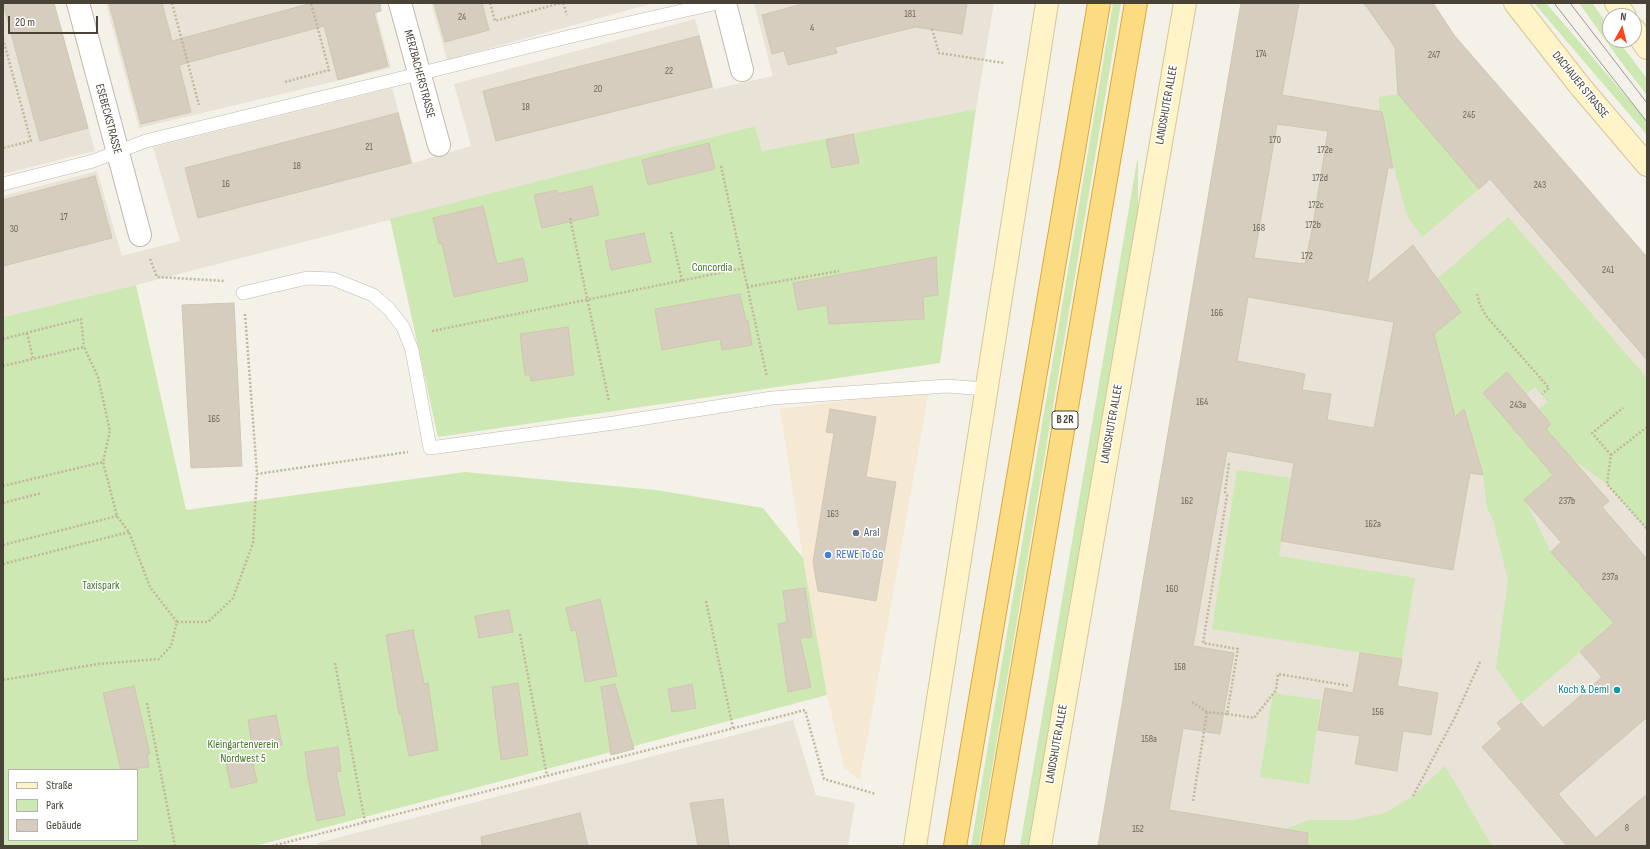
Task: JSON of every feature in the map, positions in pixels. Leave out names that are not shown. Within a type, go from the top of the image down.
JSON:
[{"type":"highway","points":[[955,846],[1099,3]]},
{"type":"highway","name":"B 2R","points":[[992,846],[1136,3]]},
{"type":"main road","points":[[916,846],[1047,3]]},
{"type":"main road","name":"LANDSHUTER ALLEE","points":[[1040,846],[1184,3]]},
{"type":"main road","name":"DACHAUER STRASSE","points":[[1515,3],[1580,86],[1647,165]]},
{"type":"street","name":"ESEBECKSTRASSE","points":[[78,3],[140,235]]},
{"type":"street","name":"MERZBACHERSTRASSE","points":[[400,3],[439,145]]},
{"type":"street","points":[[724,3],[742,70]]},
{"type":"lane","points":[[3,184],[93,161],[146,141],[572,36],[717,3]]},
{"type":"lane","points":[[243,293],[307,278],[333,279],[374,295],[389,309],[403,328],[412,350],[430,448],[614,423],[772,398],[947,386],[986,389]]},
{"type":"path","points":[[172,3],[199,105],[206,103]]},
{"type":"path","points":[[280,83],[329,70],[311,3]]},
{"type":"path","points":[[490,3],[495,21],[561,3]]},
{"type":"path","points":[[932,30],[939,52],[1004,62]]},
{"type":"path","points":[[3,39],[30,141],[3,148]]},
{"type":"path","points":[[721,166],[772,398]]},
{"type":"path","points":[[570,218],[614,423]]},
{"type":"path","points":[[671,232],[682,281]]},
{"type":"path","points":[[140,235],[157,277],[240,282],[243,293],[257,474],[253,544],[233,598],[208,622],[177,622]]},
{"type":"path","points":[[432,331],[744,268]]},
{"type":"path","points":[[747,287],[839,271]]},
{"type":"path","points":[[1477,294],[1480,305],[1487,317],[1549,388],[1542,394]]},
{"type":"path","points":[[3,339],[80,319],[84,347],[98,377],[110,431],[103,462],[117,516],[129,532],[150,587],[177,622]]},
{"type":"path","points":[[27,333],[33,358]]},
{"type":"path","points":[[3,366],[84,347]]},
{"type":"path","points":[[1611,455],[1592,433],[1623,408]]},
{"type":"path","points":[[1647,427],[1611,455],[1607,484],[1647,529]]},
{"type":"path","points":[[257,474],[430,448]]},
{"type":"path","points":[[3,486],[103,462]]},
{"type":"path","points":[[1227,714],[1238,649],[1203,644],[1227,495],[1225,492],[1229,463]]},
{"type":"path","points":[[3,503],[42,493]]},
{"type":"path","points":[[3,545],[117,516]]},
{"type":"path","points":[[3,564],[129,532]]},
{"type":"path","points":[[706,601],[733,728]]},
{"type":"path","points":[[3,680],[98,664],[159,659],[171,646],[177,622]]},
{"type":"path","points":[[520,634],[547,776]]},
{"type":"path","points":[[1413,796],[1455,717],[1481,660]]},
{"type":"path","points":[[335,663],[365,822]]},
{"type":"path","points":[[1192,702],[1208,712],[1254,718],[1276,690],[1278,674],[1350,686]]},
{"type":"path","points":[[147,703],[175,846]]},
{"type":"path","points":[[272,846],[805,710],[824,779],[876,794]]},
{"type":"path","points":[[1193,800],[1208,712]]},
{"type":"shaded area","points":[[3,3],[54,3],[95,151],[3,174]]},
{"type":"shaded area","points":[[106,3],[374,3],[391,68],[139,128]]},
{"type":"shaded area","points":[[431,3],[654,3],[447,60]]},
{"type":"shaded area","points":[[754,3],[994,3],[976,109],[762,151],[755,126],[136,285],[3,317],[3,196],[97,171],[122,256],[180,241],[153,147],[392,88],[413,163],[471,146],[454,84],[695,19],[714,89],[773,76]]},
{"type":"shaded area","points":[[1241,3],[1433,3],[1454,35],[1647,257],[1647,846],[1098,846]]},
{"type":"shaded area","points":[[929,390],[860,780],[844,768],[827,695],[803,558],[780,409]]},
{"type":"shaded area","points":[[793,720],[816,795],[855,803],[848,846],[317,846],[317,843]]},
{"type":"green space","points":[[1113,3],[1121,3],[979,846],[971,846]]},
{"type":"green space","points":[[1534,3],[1546,3],[1647,121],[1647,135]]},
{"type":"green space","points":[[1579,3],[1592,3],[1602,17],[1602,35]]},
{"type":"green space","points":[[1611,48],[1624,48],[1647,79],[1647,95]]},
{"type":"green space","points":[[1398,94],[1479,189],[1422,237],[1407,216],[1379,112],[1379,97]]},
{"type":"green space","name":"Concordia","points":[[976,109],[940,363],[438,437],[390,219],[755,126],[762,151]]},
{"type":"green space","points":[[1137,161],[1138,208],[1030,846],[1020,846]]},
{"type":"green space","points":[[1508,217],[1647,378],[1647,529],[1607,484],[1572,459],[1525,500],[1551,552],[1614,623],[1521,703],[1496,668],[1508,580],[1493,520],[1487,508],[1483,475],[1475,445],[1454,415],[1434,334],[1461,312],[1437,279]],"holes":[[[1507,372],[1526,394],[1535,387],[1548,402],[1539,409],[1551,424],[1527,444],[1483,393]]]},
{"type":"green space","points":[[136,285],[186,510],[465,472],[656,490],[763,508],[803,558],[827,695],[255,846],[3,846],[3,317]]},
{"type":"green space","points":[[1237,470],[1291,478],[1279,556],[1415,578],[1402,659],[1212,629]]},
{"type":"green space","points":[[1273,693],[1321,700],[1309,784],[1260,777]]},
{"type":"green space","points":[[1445,766],[1492,846],[1282,846],[1285,829],[1309,820],[1352,820],[1385,813],[1413,796]]},
{"type":"building","points":[[3,3],[54,3],[88,128],[40,141]]},
{"type":"building","points":[[109,3],[162,3],[172,41],[312,3],[380,3],[381,11],[374,13],[388,66],[338,80],[324,26],[179,65],[191,112],[141,124]]},
{"type":"building","points":[[434,3],[482,3],[489,30],[445,42]]},
{"type":"building","points":[[806,3],[967,3],[962,34],[915,27],[835,47],[837,53],[788,65],[784,51],[772,54],[762,15]]},
{"type":"building","points":[[1241,3],[1299,3],[1282,95],[1382,112],[1393,168],[1388,168],[1367,284],[1413,245],[1461,312],[1434,334],[1455,417],[1464,409],[1483,475],[1470,473],[1453,570],[1281,541],[1294,463],[1227,451],[1193,646],[1234,653],[1220,734],[1183,728],[1169,810],[1308,833],[1307,846],[1098,846]],"holes":[[[1277,124],[1328,131],[1313,225],[1305,264],[1254,258]],[[1248,297],[1394,322],[1374,428],[1327,420],[1331,394],[1302,390],[1305,374],[1237,361]]]},
{"type":"building","points":[[1364,3],[1433,3],[1454,35],[1647,257],[1647,360],[1490,179],[1479,189],[1398,94],[1395,47]]},
{"type":"building","points":[[699,36],[712,87],[496,141],[483,91]]},
{"type":"building","points":[[398,113],[411,163],[198,218],[185,168]]},
{"type":"building","points":[[853,134],[859,163],[832,168],[826,140]]},
{"type":"building","points":[[709,143],[715,169],[648,185],[642,160]]},
{"type":"building","points":[[95,176],[112,238],[3,266],[3,200]]},
{"type":"building","points":[[592,186],[599,215],[542,228],[534,195],[557,190],[558,194]]},
{"type":"building","points":[[483,206],[497,264],[523,258],[528,281],[454,297],[442,243],[439,244],[433,218]]},
{"type":"building","points":[[644,233],[651,262],[611,270],[605,241]]},
{"type":"building","points":[[936,257],[938,295],[923,297],[924,319],[829,324],[827,305],[798,310],[793,283]]},
{"type":"building","points":[[740,294],[746,321],[748,320],[752,345],[722,350],[720,339],[662,350],[655,309]]},
{"type":"building","points":[[234,303],[242,466],[191,468],[182,305]]},
{"type":"building","points":[[568,327],[574,375],[531,381],[530,375],[525,375],[520,334]]},
{"type":"building","points":[[1507,372],[1551,424],[1546,429],[1609,501],[1602,507],[1647,559],[1647,717],[1558,794],[1596,838],[1647,794],[1647,846],[1567,846],[1482,747],[1502,729],[1497,723],[1521,703],[1543,728],[1602,677],[1580,652],[1614,623],[1551,552],[1561,542],[1524,500],[1553,475],[1483,393]]},
{"type":"building","points":[[830,409],[876,417],[866,477],[896,482],[876,601],[818,591],[813,562],[834,433],[826,432]]},
{"type":"building","points":[[805,588],[812,637],[800,638],[811,687],[788,692],[778,624],[787,622],[783,591]]},
{"type":"building","points":[[600,599],[617,676],[585,682],[576,630],[571,631],[566,608]]},
{"type":"building","points":[[509,610],[513,632],[479,638],[475,616]]},
{"type":"building","points":[[413,630],[424,684],[428,683],[438,750],[409,756],[401,714],[399,715],[386,635]]},
{"type":"building","points":[[1360,653],[1402,659],[1397,686],[1438,693],[1431,735],[1403,731],[1397,771],[1355,764],[1360,736],[1318,730],[1325,688],[1353,693]]},
{"type":"building","points":[[518,683],[528,755],[501,760],[492,687]]},
{"type":"building","points":[[615,684],[634,749],[611,755],[601,687]]},
{"type":"building","points":[[692,684],[696,708],[672,712],[668,689]]},
{"type":"building","points":[[134,686],[150,754],[147,755],[149,767],[121,769],[103,693]]},
{"type":"building","points":[[276,715],[282,745],[253,750],[248,720]]},
{"type":"building","points":[[338,747],[341,771],[336,772],[345,815],[317,821],[308,778],[305,752]]},
{"type":"building","points":[[252,759],[257,782],[231,788],[226,764]]},
{"type":"building","points":[[723,799],[729,846],[698,846],[690,803]]},
{"type":"building","points":[[580,813],[588,846],[482,846],[481,837]]},
{"type":"tram line","points":[[1554,3],[1647,122]]},
{"type":"tram line","points":[[1570,3],[1647,103]]},
{"type":"place","name":"Aral","points":[[856,533]]},
{"type":"place","name":"REWE To Go","points":[[828,555]]},
{"type":"place","name":"Koch & Deml","points":[[1617,690]]},
{"type":"park label","name":"Taxispark","points":[[101,586]]},
{"type":"park label","name":"Kleingartenverein Nordwest 5","points":[[243,752]]}]
